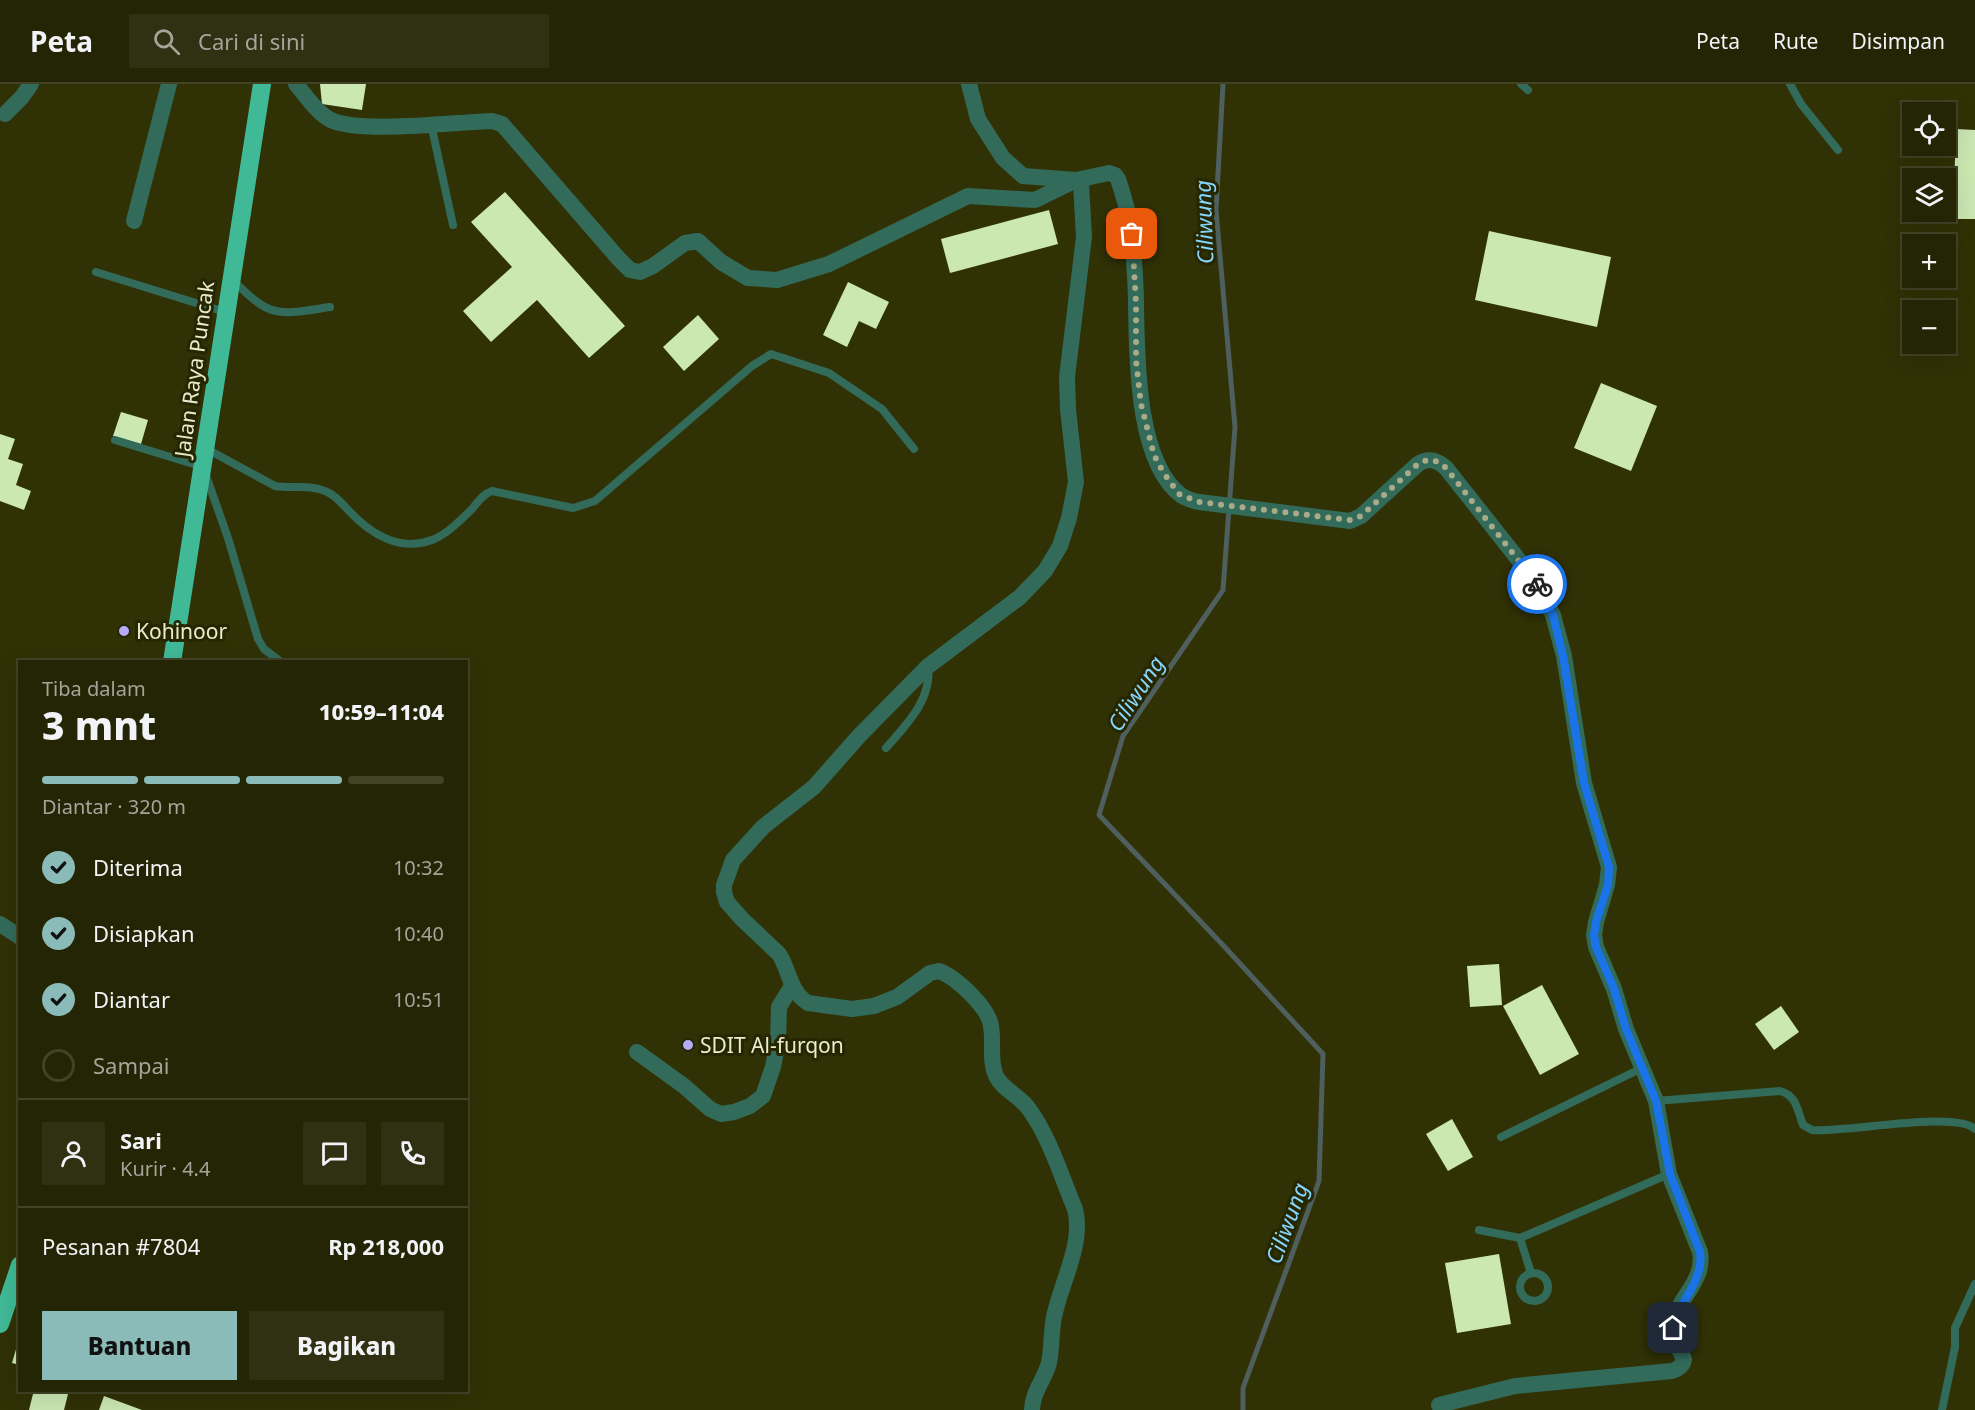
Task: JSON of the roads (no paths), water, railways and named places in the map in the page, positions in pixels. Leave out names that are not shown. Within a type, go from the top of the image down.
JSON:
[{"type":"highway","name":"Jalan Raya Puncak","points":[[172,660],[259,86]]},
{"type":"highway","points":[[0,1324],[18,1271]]},
{"type":"street","points":[[5,114],[31,84]]},
{"type":"street","points":[[134,221],[169,84]]},
{"type":"street","points":[[296,84],[324,115],[340,123],[371,126],[492,121],[502,124],[618,258],[630,270],[637,272],[653,267],[685,243],[698,241],[721,262],[740,274],[759,280],[777,280],[828,264],[968,196],[1035,200],[1076,180],[1109,173],[1115,175],[1132,234],[1136,303],[1136,361],[1141,404],[1154,455],[1179,494],[1199,502],[1350,520],[1361,516],[1418,464],[1428,459],[1437,461],[1446,468],[1545,596],[1553,615],[1563,656],[1584,783],[1609,867],[1608,885],[1596,922],[1595,941],[1656,1101],[1670,1174],[1701,1260],[1696,1279],[1673,1320],[1675,1341],[1684,1359],[1682,1366],[1672,1371],[1515,1386],[1439,1405]]},
{"type":"street","points":[[969,84],[978,119],[1003,158],[1023,176],[1076,180],[1081,183],[1084,237],[1067,377],[1068,409],[1076,466],[1076,483],[1069,518],[1054,558],[1045,571],[1001,612],[927,667],[859,736],[814,787],[754,836],[733,860],[724,885],[724,892],[727,902],[741,919],[779,954],[792,986],[802,999],[813,1005],[862,1009],[883,1004],[897,997],[930,973],[939,971],[959,984],[985,1011],[992,1028],[993,1064],[996,1076],[1003,1085],[1022,1100],[1039,1124],[1078,1221],[1074,1246],[1053,1319],[1049,1363],[1033,1396],[1032,1410]]},
{"type":"street","points":[[0,924],[18,936]]},
{"type":"street","points":[[637,1052],[684,1086],[710,1109],[721,1114],[742,1109],[763,1096],[773,1067],[778,1041],[779,1007],[792,986]]},
{"type":"lane","points":[[1790,84],[1802,104],[1838,150]]},
{"type":"lane","points":[[430,124],[453,225]]},
{"type":"lane","points":[[96,272],[225,312]]},
{"type":"lane","points":[[230,277],[257,304],[270,311],[296,312],[330,307]]},
{"type":"lane","points":[[206,448],[275,486],[301,486],[324,490],[334,495],[372,532],[385,539],[410,544],[423,543],[436,538],[471,511],[485,494],[492,491],[573,508],[595,501],[752,366],[771,354],[829,373],[882,409],[914,449]]},
{"type":"lane","points":[[116,440],[203,466],[228,538],[258,639],[264,649],[278,660]]},
{"type":"lane","points":[[886,748],[906,725],[919,705],[927,686],[927,667]]},
{"type":"lane","points":[[1501,1137],[1642,1068]]},
{"type":"lane","points":[[1656,1101],[1779,1091],[1792,1097],[1797,1104],[1803,1125],[1812,1130],[1941,1121],[1966,1123],[1975,1129]]},
{"type":"lane","points":[[1479,1230],[1520,1238],[1670,1174]]},
{"type":"lane","points":[[1520,1238],[1531,1273]]},
{"type":"lane","points":[[1942,1410],[1955,1347],[1955,1328],[1975,1284]]},
{"type":"waterway","name":"Ciliwung","points":[[1223,84],[1216,210],[1235,427],[1223,590],[1123,736],[1099,815],[1323,1054],[1319,1181],[1243,1388],[1243,1410]]},
{"type":"place","name":"Kohinoor","points":[[124,631]]},
{"type":"place","name":"SDIT Al-furqon","points":[[688,1045]]}]
